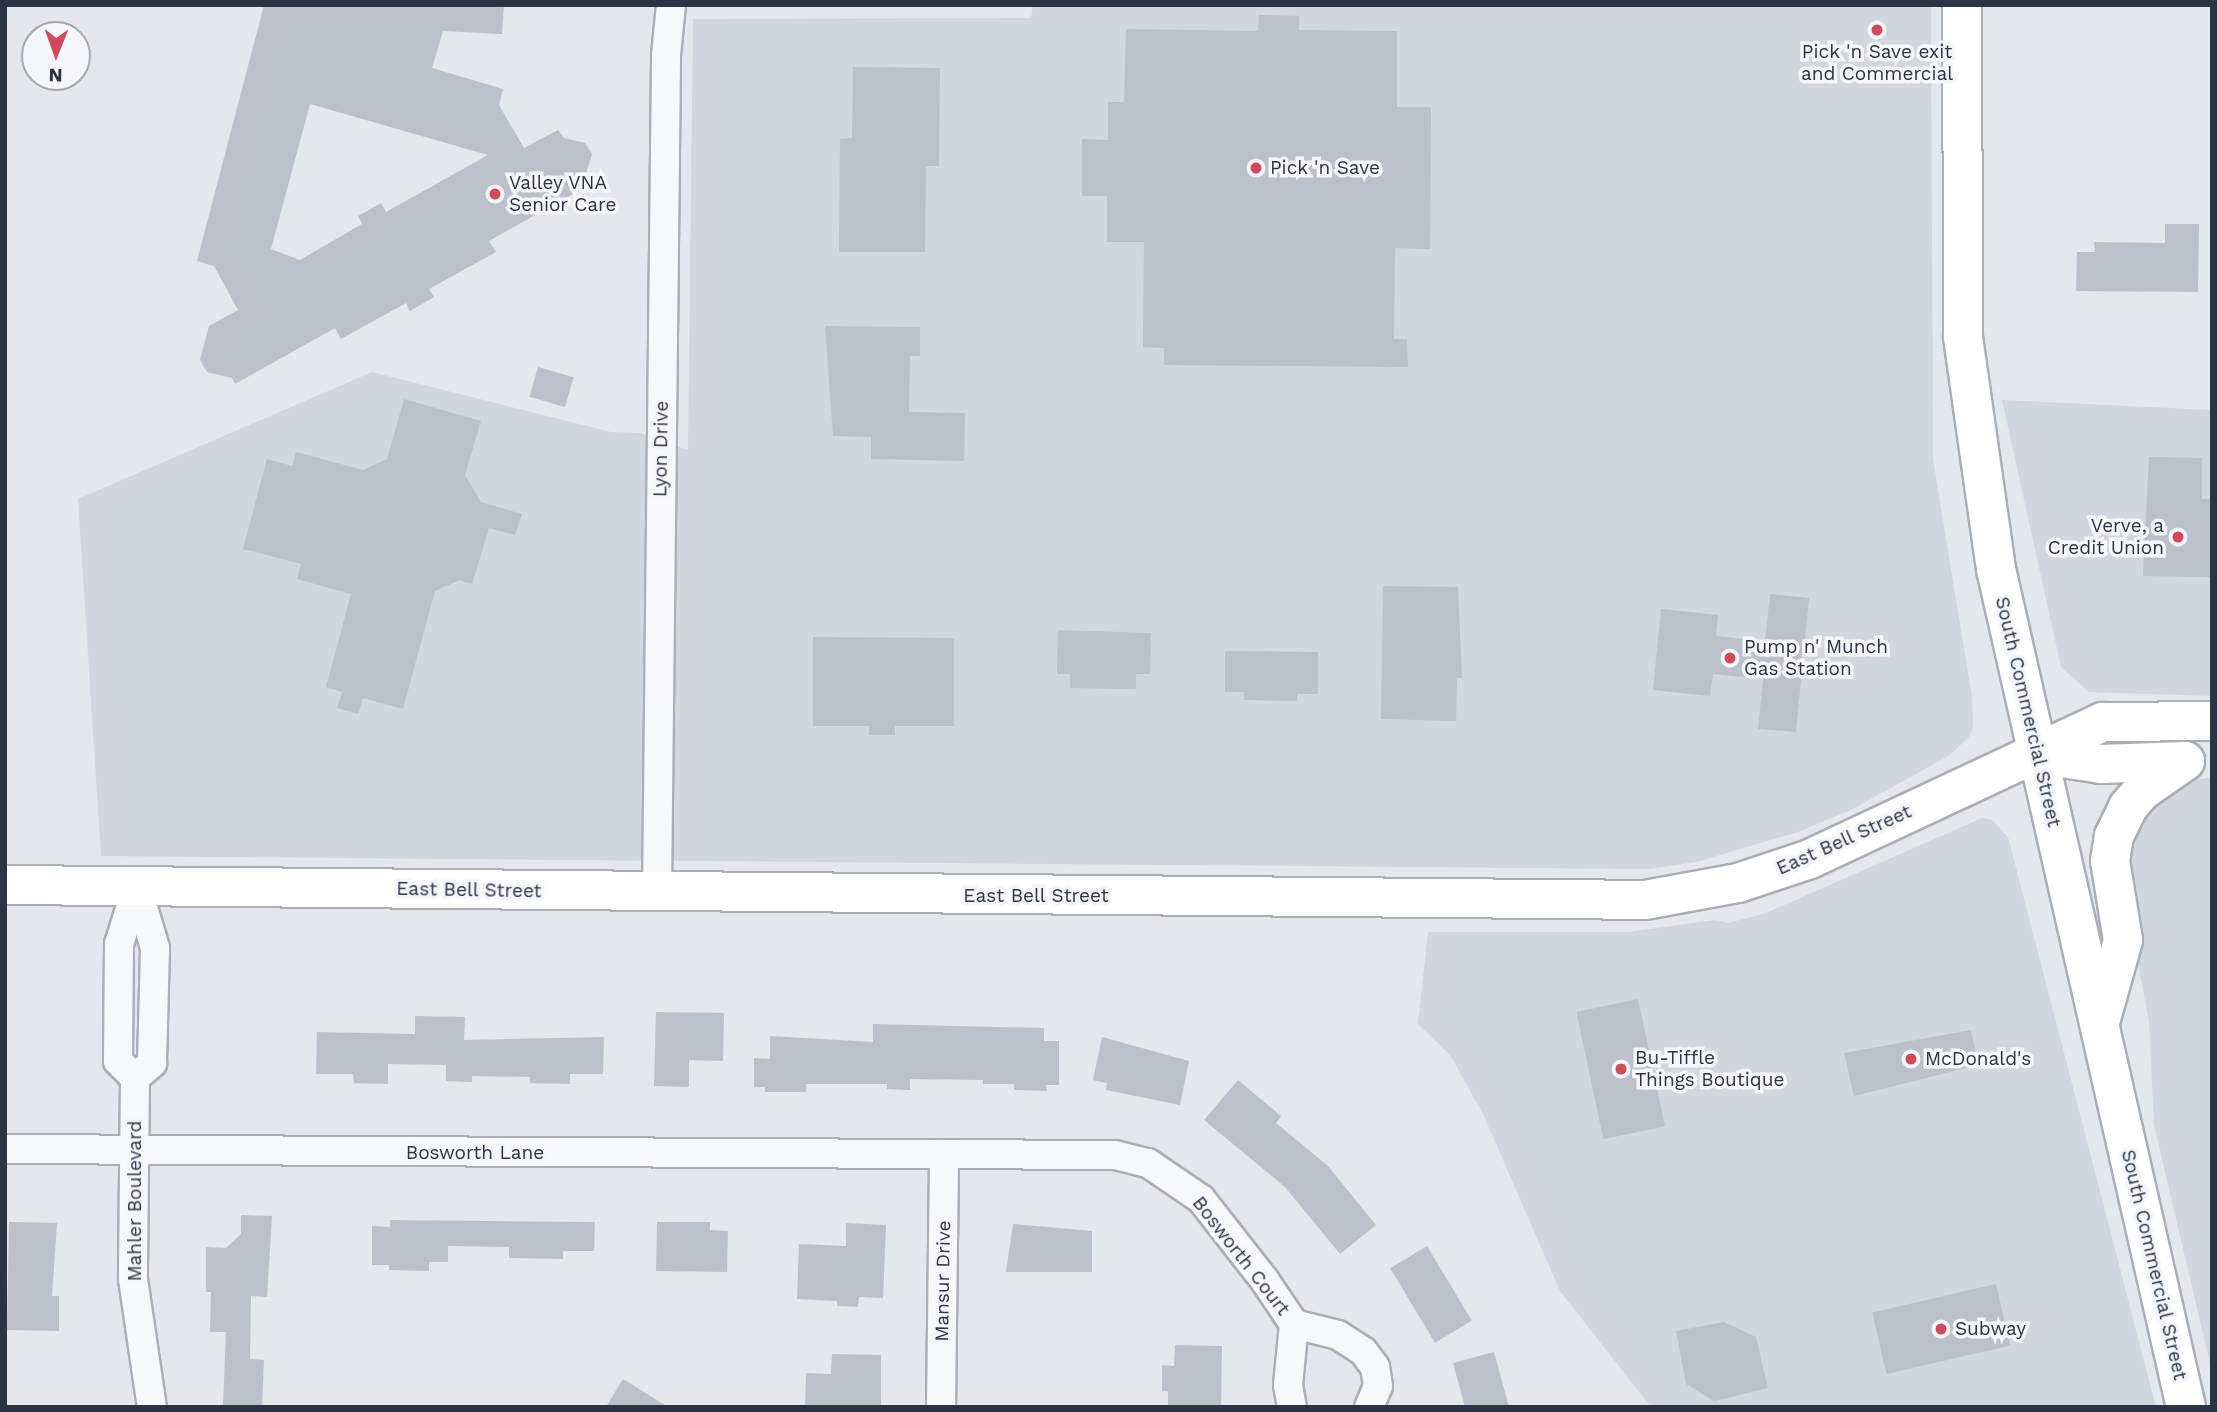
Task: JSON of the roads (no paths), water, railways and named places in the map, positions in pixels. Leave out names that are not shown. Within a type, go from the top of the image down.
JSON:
[{"type":"main road","name":"South Commercial Street","points":[[1962,5],[1963,337],[1996,569],[2186,1407]]},
{"type":"main road","name":"East Bell Street","points":[[5,885],[1645,900],[1738,883],[1810,859],[2103,722],[2212,721]]},
{"type":"main road","points":[[2037,754],[2101,764],[2199,760]]},
{"type":"main road","points":[[2099,1024],[2123,940],[2110,862],[2114,836],[2128,807],[2143,790],[2199,760]]},
{"type":"street","name":"Lyon Drive","points":[[657,892],[666,55],[671,5]]},
{"type":"street","name":"Mahler Boulevard","points":[[137,887],[155,948],[152,1063],[135,1078],[133,1279],[152,1407]]},
{"type":"street","name":"Bosworth Lane","points":[[5,1149],[944,1155]]},
{"type":"street","name":"Bosworth Court","points":[[944,1155],[1089,1153],[1148,1163],[1201,1199],[1294,1324],[1338,1335],[1363,1351],[1375,1367],[1378,1386],[1369,1407]]},
{"type":"street","name":"Mansur Drive","points":[[941,1407],[944,1155]]},
{"type":"street","name":"Bosworth Court","points":[[1292,1407],[1288,1385],[1294,1324]]},
{"type":"place","name":"Pick 'n Save exit and Commercial","points":[[1877,30]]},
{"type":"place","name":"Pick 'n Save","points":[[1256,168]]},
{"type":"place","name":"Valley VNA Senior Care","points":[[495,194]]},
{"type":"place","name":"Verve, a Credit Union","points":[[2178,537]]},
{"type":"place","name":"Pump n' Munch Gas Station","points":[[1730,658]]},
{"type":"place","name":"McDonald's","points":[[1911,1059]]},
{"type":"place","name":"Bu-Tiffle Things Boutique","points":[[1621,1069]]},
{"type":"place","name":"Subway","points":[[1941,1329]]}]
